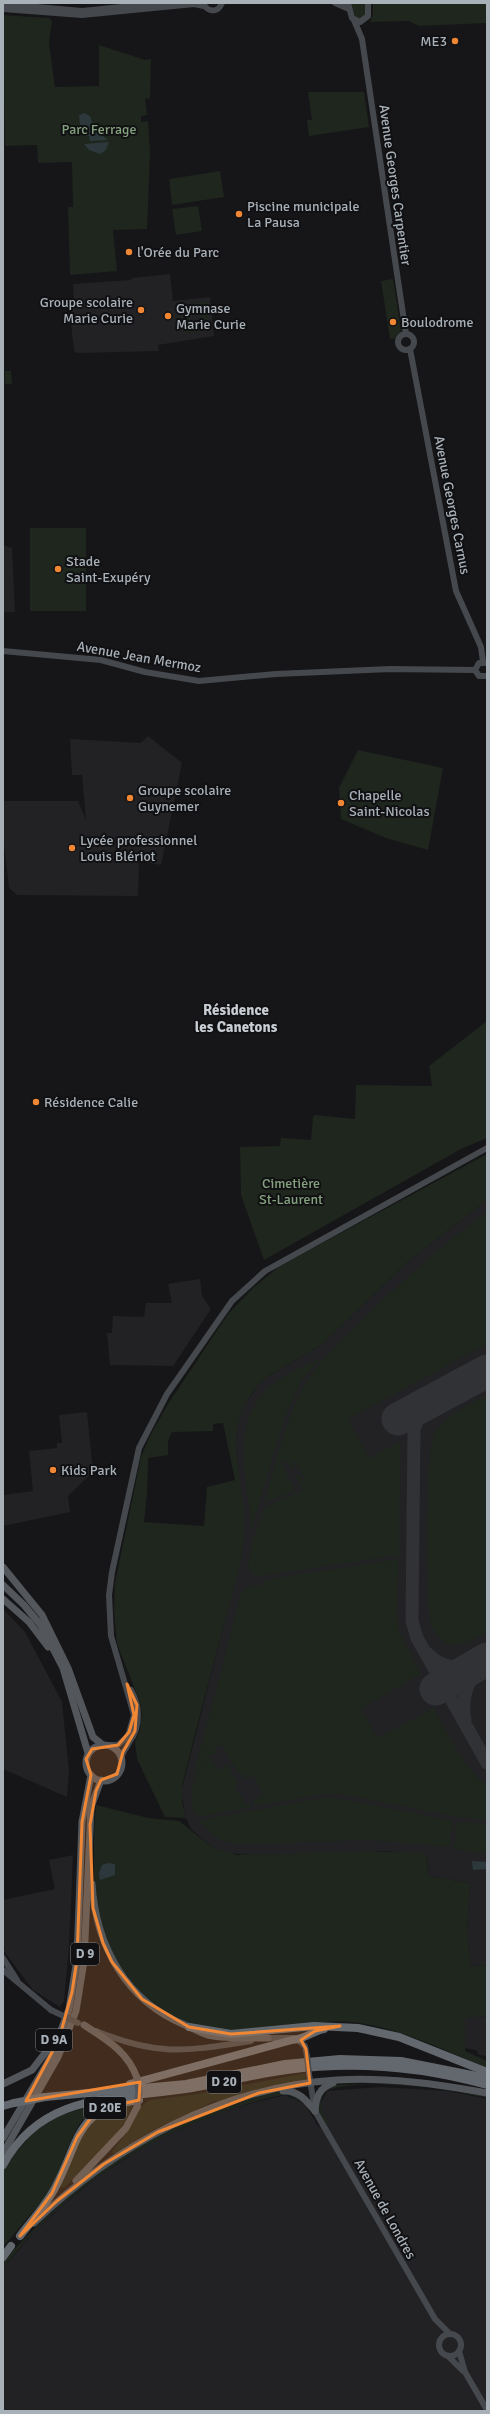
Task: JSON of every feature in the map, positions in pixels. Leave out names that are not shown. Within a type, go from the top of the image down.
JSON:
[{"type":"highway","name":"D 20E","points":[[189,2027],[231,2034],[314,2026],[340,2026],[368,2030],[399,2037],[487,2072]]},
{"type":"highway","name":"D 20E","points":[[92,2092],[142,2082],[292,2040],[300,2040],[315,2031],[340,2026]]},
{"type":"highway","name":"D 20","points":[[3,2106],[45,2097],[186,2084],[285,2064],[340,2059],[401,2061],[487,2078]]},
{"type":"highway","name":"D 20","points":[[3,2165],[9,2154],[28,2132],[42,2121],[70,2107],[93,2100],[191,2089],[256,2076],[386,2066],[446,2075],[487,2085]]},
{"type":"highway","name":"D 20E","points":[[20,2236],[56,2186],[77,2137],[98,2112],[119,2103],[194,2092],[256,2076]]},
{"type":"highway","name":"D 20E","points":[[3,2257],[11,2246]]},
{"type":"main road","points":[[3,1567],[42,1615],[68,1668],[93,1737],[118,1752],[121,1758],[120,1769],[117,1774],[107,1780],[101,1780],[91,1775],[86,1765],[88,1753],[63,1668],[40,1624]]},
{"type":"main road","points":[[3,1585],[40,1624],[68,1668]]},
{"type":"main road","points":[[3,1600],[35,1628],[67,1682]]},
{"type":"main road","points":[[88,1753],[92,1749],[106,1745]]},
{"type":"main road","name":"D 9","points":[[3,2138],[34,2087],[59,2039],[69,2009],[75,1973],[82,1822],[91,1775]]},
{"type":"main road","name":"D 9","points":[[3,2153],[58,2057],[76,2011],[84,1961],[91,1807],[101,1780]]},
{"type":"main road","name":"D 20E","points":[[90,1846],[93,1908],[103,1943],[112,1962],[128,1984],[142,1999],[161,2012],[189,2027],[216,2036],[268,2038]]},
{"type":"main road","name":"D 9A","points":[[3,2084],[26,2075],[45,2056],[59,2028],[75,1973]]},
{"type":"main road","name":"D 20E","points":[[3,2254],[57,2201],[126,2128],[137,2107],[139,2092],[137,2078],[122,2052],[81,2024]]},
{"type":"main road","points":[[315,2111],[316,2101],[321,2088],[344,2080]]},
{"type":"main road","name":"D 20E","points":[[57,2201],[104,2164],[141,2141],[186,2118],[259,2093],[310,2083],[344,2080],[421,2082],[487,2093]]},
{"type":"main road","points":[[259,2093],[289,2091],[304,2098],[315,2111]]},
{"type":"street","points":[[3,4],[82,11],[162,3]]},
{"type":"street","points":[[3,9],[82,15],[194,4],[204,4],[213,11],[219,9],[223,3]]},
{"type":"street","points":[[335,3],[349,6]]},
{"type":"street","name":"Avenue Georges Carpentier","points":[[362,39],[366,19],[369,13],[368,3]]},
{"type":"street","name":"Avenue Georges Carpentier","points":[[349,6],[362,39],[406,334]]},
{"type":"street","points":[[354,20],[360,22],[366,19]]},
{"type":"street","points":[[406,334],[414,338],[414,345],[410,349],[404,349],[398,344],[399,338],[406,334]]},
{"type":"street","name":"Avenue Georges Carnus","points":[[410,349],[456,591],[481,647],[485,663]]},
{"type":"street","name":"Avenue Jean Mermoz","points":[[3,651],[101,660],[145,672],[199,681],[276,674],[390,669],[475,670]]},
{"type":"street","points":[[485,663],[478,664],[475,670],[479,676],[487,676]]},
{"type":"street","points":[[121,1758],[133,1736],[138,1720],[136,1699],[127,1684],[118,1662],[111,1636],[109,1595],[112,1572],[139,1448],[171,1388],[232,1301],[265,1271],[487,1148]]},
{"type":"street","points":[[106,1745],[114,1746],[121,1742],[131,1729],[133,1710],[127,1684]]},
{"type":"street","points":[[3,1958],[22,1986]]},
{"type":"street","name":"D 20E","points":[[3,1970],[52,2010],[81,2024],[132,2044],[159,2050],[191,2050],[268,2038],[293,2036],[300,2040]]},
{"type":"street","name":"Avenue de Londres","points":[[300,2040],[305,2046],[315,2111],[435,2319],[450,2334]]},
{"type":"street","name":"Avenue de Londres","points":[[435,2319],[440,2340]]},
{"type":"street","points":[[465,2372],[441,2351],[440,2340],[450,2334],[460,2340],[459,2351],[465,2372],[487,2410]]},
{"type":"street","points":[[448,2356],[455,2355],[459,2351]]},
{"type":"highlighted area","points":[[127,1684],[137,1705],[135,1731],[123,1752],[117,1774],[101,1780],[96,1791],[90,1825],[93,1908],[103,1943],[112,1962],[142,1999],[189,2027],[231,2034],[340,2026],[315,2031],[301,2040],[306,2049],[310,2083],[259,2093],[158,2132],[104,2164],[57,2201],[20,2236],[52,2193],[77,2137],[90,2119],[108,2107],[139,2100],[140,2082],[26,2101],[59,2039],[72,1992],[77,1959],[82,1822],[91,1775],[86,1759],[92,1749],[118,1745],[129,1732],[134,1715]]},
{"type":"shaded area","points":[[84,113],[90,116],[95,130],[108,140],[90,141],[89,136],[83,136],[78,128],[80,125],[79,115]]},
{"type":"shaded area","points":[[109,142],[106,150],[100,154],[89,150],[84,144]]},
{"type":"shaded area","name":"Groupe scolaire Marie Curie","points":[[170,274],[173,301],[210,297],[214,336],[158,345],[159,351],[78,353],[74,351],[69,304],[74,303],[73,284],[131,280],[132,278]]},
{"type":"shaded area","points":[[3,545],[12,548],[15,612],[3,612]]},
{"type":"shaded area","points":[[148,736],[182,763],[161,865],[139,861],[138,896],[17,895],[9,888],[3,835],[3,801],[78,801],[86,820],[82,775],[72,775],[70,739],[141,743]]},
{"type":"shaded area","points":[[487,1200],[487,1965],[471,1966],[467,1932],[470,1883],[429,1876],[427,1857],[390,1851],[250,1855],[227,1853],[212,1847],[191,1829],[186,1818],[181,1792],[237,1574],[244,1539],[236,1445],[238,1419],[243,1406],[259,1384],[267,1377],[323,1344],[406,1263]]},
{"type":"shaded area","points":[[200,1279],[202,1296],[211,1309],[173,1366],[110,1365],[107,1333],[112,1333],[113,1316],[144,1317],[146,1303],[172,1303],[168,1284]]},
{"type":"shaded area","points":[[87,1412],[93,1472],[68,1496],[70,1512],[3,1526],[3,1495],[33,1491],[29,1451],[57,1448],[57,1443],[62,1443],[59,1415]]},
{"type":"shaded area","points":[[3,1609],[25,1632],[62,1702],[69,1771],[67,1797],[3,1769]]},
{"type":"shaded area","points":[[73,1855],[69,1946],[64,2001],[60,2007],[33,1990],[3,1950],[5,1948],[3,1943],[3,1900],[55,1889],[49,1860]]},
{"type":"shaded area","points":[[472,1861],[487,1862],[487,1869],[473,1870]]},
{"type":"shaded area","points":[[108,1863],[115,1864],[115,1875],[100,1880],[99,1873],[102,1865]]},
{"type":"shaded area","points":[[487,2016],[487,2056],[479,2055],[476,2050],[465,2048],[465,2018]]},
{"type":"shaded area","points":[[380,2087],[448,2091],[487,2099],[487,2411],[3,2411],[3,2268],[36,2230],[64,2204],[97,2177],[155,2140],[224,2110],[285,2095],[305,2104],[319,2128],[322,2101],[327,2091]]},
{"type":"green space","points":[[349,3],[366,3],[367,11],[363,18],[355,19]]},
{"type":"green space","points":[[373,3],[487,3],[487,23],[419,26],[409,21],[370,22],[373,14]]},
{"type":"green space","name":"Parc Ferrage","points":[[3,15],[49,18],[52,21],[49,43],[55,87],[99,86],[99,45],[145,60],[151,59],[150,98],[145,99],[147,115],[141,116],[141,122],[148,121],[150,152],[147,229],[113,230],[117,271],[70,275],[68,207],[73,207],[72,162],[38,163],[37,145],[5,146]]},
{"type":"green space","points":[[308,92],[364,92],[369,127],[309,136],[307,120],[312,120]]},
{"type":"green space","points":[[220,171],[224,197],[172,205],[169,179]]},
{"type":"green space","points":[[198,206],[202,231],[176,235],[172,209]]},
{"type":"green space","points":[[393,279],[401,331],[394,339],[390,339],[381,281]]},
{"type":"green space","points":[[207,302],[210,330],[203,331],[203,326],[200,326],[198,310],[194,310],[194,303]]},
{"type":"green space","points":[[188,304],[192,325],[197,325],[198,332],[184,333],[184,328],[182,328],[182,305]]},
{"type":"green space","points":[[5,371],[11,371],[12,384],[5,384]]},
{"type":"green space","name":"Stade Saint-Exupéry","points":[[30,528],[86,528],[86,611],[30,611]]},
{"type":"green space","points":[[358,750],[443,768],[428,850],[386,838],[341,819],[339,788]]},
{"type":"green space","name":"Cimetière St-Laurent","points":[[487,1021],[487,1138],[461,1149],[264,1260],[241,1195],[240,1147],[280,1146],[281,1138],[311,1140],[313,1117],[315,1115],[355,1119],[356,1085],[432,1086],[429,1066]]},
{"type":"green space","points":[[487,1154],[487,1200],[406,1263],[323,1344],[267,1377],[250,1396],[241,1415],[237,1434],[237,1454],[244,1517],[244,1539],[241,1561],[182,1786],[182,1802],[186,1818],[165,1817],[137,1759],[135,1742],[140,1730],[142,1715],[140,1702],[117,1644],[114,1612],[115,1583],[141,1457],[150,1436],[168,1404],[228,1314],[254,1287],[280,1266]],"holes":[[[223,1423],[235,1480],[207,1487],[204,1526],[144,1522],[147,1495],[148,1458],[168,1455],[168,1441],[172,1432],[213,1431],[213,1424]]]},
{"type":"green space","points":[[487,1212],[487,1344],[348,1419],[369,1458],[400,1442],[399,1555],[261,1576],[254,1575],[248,1566],[252,1542],[264,1508],[281,1499],[303,1491],[295,1476],[299,1473],[304,1482],[306,1481],[295,1461],[293,1463],[295,1471],[294,1468],[291,1469],[285,1460],[281,1463],[295,1491],[264,1503],[286,1427],[305,1384],[324,1358],[339,1342],[422,1264]]},
{"type":"green space","points":[[322,1357],[302,1380],[285,1417],[252,1528],[244,1460],[246,1427],[251,1411],[260,1397],[273,1384]]},
{"type":"green space","points":[[487,1395],[487,1632],[466,1643],[455,1645],[445,1642],[440,1638],[433,1629],[430,1619],[427,1524],[431,1446],[434,1434],[445,1421],[458,1411]]},
{"type":"green space","points":[[398,1559],[397,1616],[399,1630],[420,1674],[361,1709],[378,1738],[434,1708],[463,1760],[487,1786],[487,1820],[458,1817],[341,1794],[326,1794],[254,1806],[253,1801],[263,1795],[253,1775],[245,1779],[243,1774],[239,1775],[222,1745],[216,1748],[217,1753],[209,1755],[193,1777],[241,1593],[252,1585],[264,1585],[264,1580]]},
{"type":"green space","points":[[209,1756],[217,1770],[228,1765],[238,1784],[235,1786],[246,1804],[249,1803],[252,1807],[205,1816],[195,1815],[191,1798],[193,1784],[199,1770]]},
{"type":"green space","points":[[321,1798],[343,1799],[453,1821],[449,1847],[367,1840],[239,1845],[220,1840],[199,1822],[200,1820]]},
{"type":"green space","points":[[96,1805],[148,1818],[179,1821],[212,1847],[237,1855],[364,1851],[426,1853],[429,1876],[470,1883],[467,1932],[471,1966],[487,1965],[487,2016],[465,2018],[465,2051],[487,2061],[487,2068],[422,2040],[370,2025],[339,2021],[311,2023],[256,2031],[221,2030],[200,2027],[180,2020],[162,2009],[145,1996],[118,1963],[108,1944],[101,1924],[96,1904],[94,1880],[94,1830]]},
{"type":"green space","points":[[457,1822],[487,1824],[487,1855],[453,1848],[453,1843],[458,1840],[454,1831]]},
{"type":"green space","points":[[305,2073],[306,2081],[224,2101],[215,2101],[153,2130],[115,2153],[111,2153],[129,2129],[140,2107],[149,2100],[197,2094]]},
{"type":"green space","points":[[389,2083],[424,2088],[362,2085],[342,2087],[326,2091],[323,2095],[321,2103],[323,2112],[330,2124],[326,2125],[317,2108],[322,2091],[334,2085]]},
{"type":"green space","points":[[452,2091],[487,2096],[487,2098]]},
{"type":"green space","points":[[285,2092],[295,2094],[305,2104],[288,2095],[282,2095],[241,2106],[202,2120],[164,2137],[127,2157],[93,2180],[60,2207],[30,2236],[3,2268],[3,2262],[51,2213],[75,2191],[127,2154],[155,2137],[218,2109],[260,2095]]},
{"type":"green space","points":[[102,2103],[80,2123],[72,2138],[53,2185],[43,2200],[3,2247],[3,2171],[14,2155],[33,2133],[57,2116]]},
{"type":"green space","points":[[133,2104],[125,2123],[118,2133],[64,2188],[60,2187],[70,2158],[83,2135],[96,2118],[107,2111]]},
{"type":"taxiway","points":[[438,1397],[421,1412],[414,1430],[412,1621],[417,1638],[487,1763]]},
{"type":"taxiway","points":[[428,1654],[440,1663],[454,1667],[470,1667],[484,1661]]},
{"type":"taxiway","points":[[465,1720],[464,1703],[467,1687],[475,1673],[487,1661]]},
{"type":"runway","points":[[398,1419],[487,1371]]},
{"type":"runway","points":[[436,1689],[487,1659]]},
{"type":"place","name":"ME3","points":[[455,41]]},
{"type":"place","name":"Piscine municipale La Pausa","points":[[239,214]]},
{"type":"place","name":"l'Orée du Parc","points":[[129,252]]},
{"type":"place","name":"Groupe scolaire Marie Curie","points":[[141,310]]},
{"type":"place","name":"Gymnase Marie Curie","points":[[168,316]]},
{"type":"place","name":"Boulodrome","points":[[393,322]]},
{"type":"place","name":"Stade Saint-Exupéry","points":[[58,569]]},
{"type":"place","name":"Groupe scolaire Guynemer","points":[[130,798]]},
{"type":"place","name":"Chapelle Saint-Nicolas","points":[[341,803]]},
{"type":"place","name":"Lycée professionnel Louis Blériot","points":[[72,848]]},
{"type":"place","name":"Résidence Calie","points":[[36,1102]]},
{"type":"place","name":"Kids Park","points":[[53,1470]]},
{"type":"district","name":"Résidence les Canetons","points":[[236,1018]]}]
